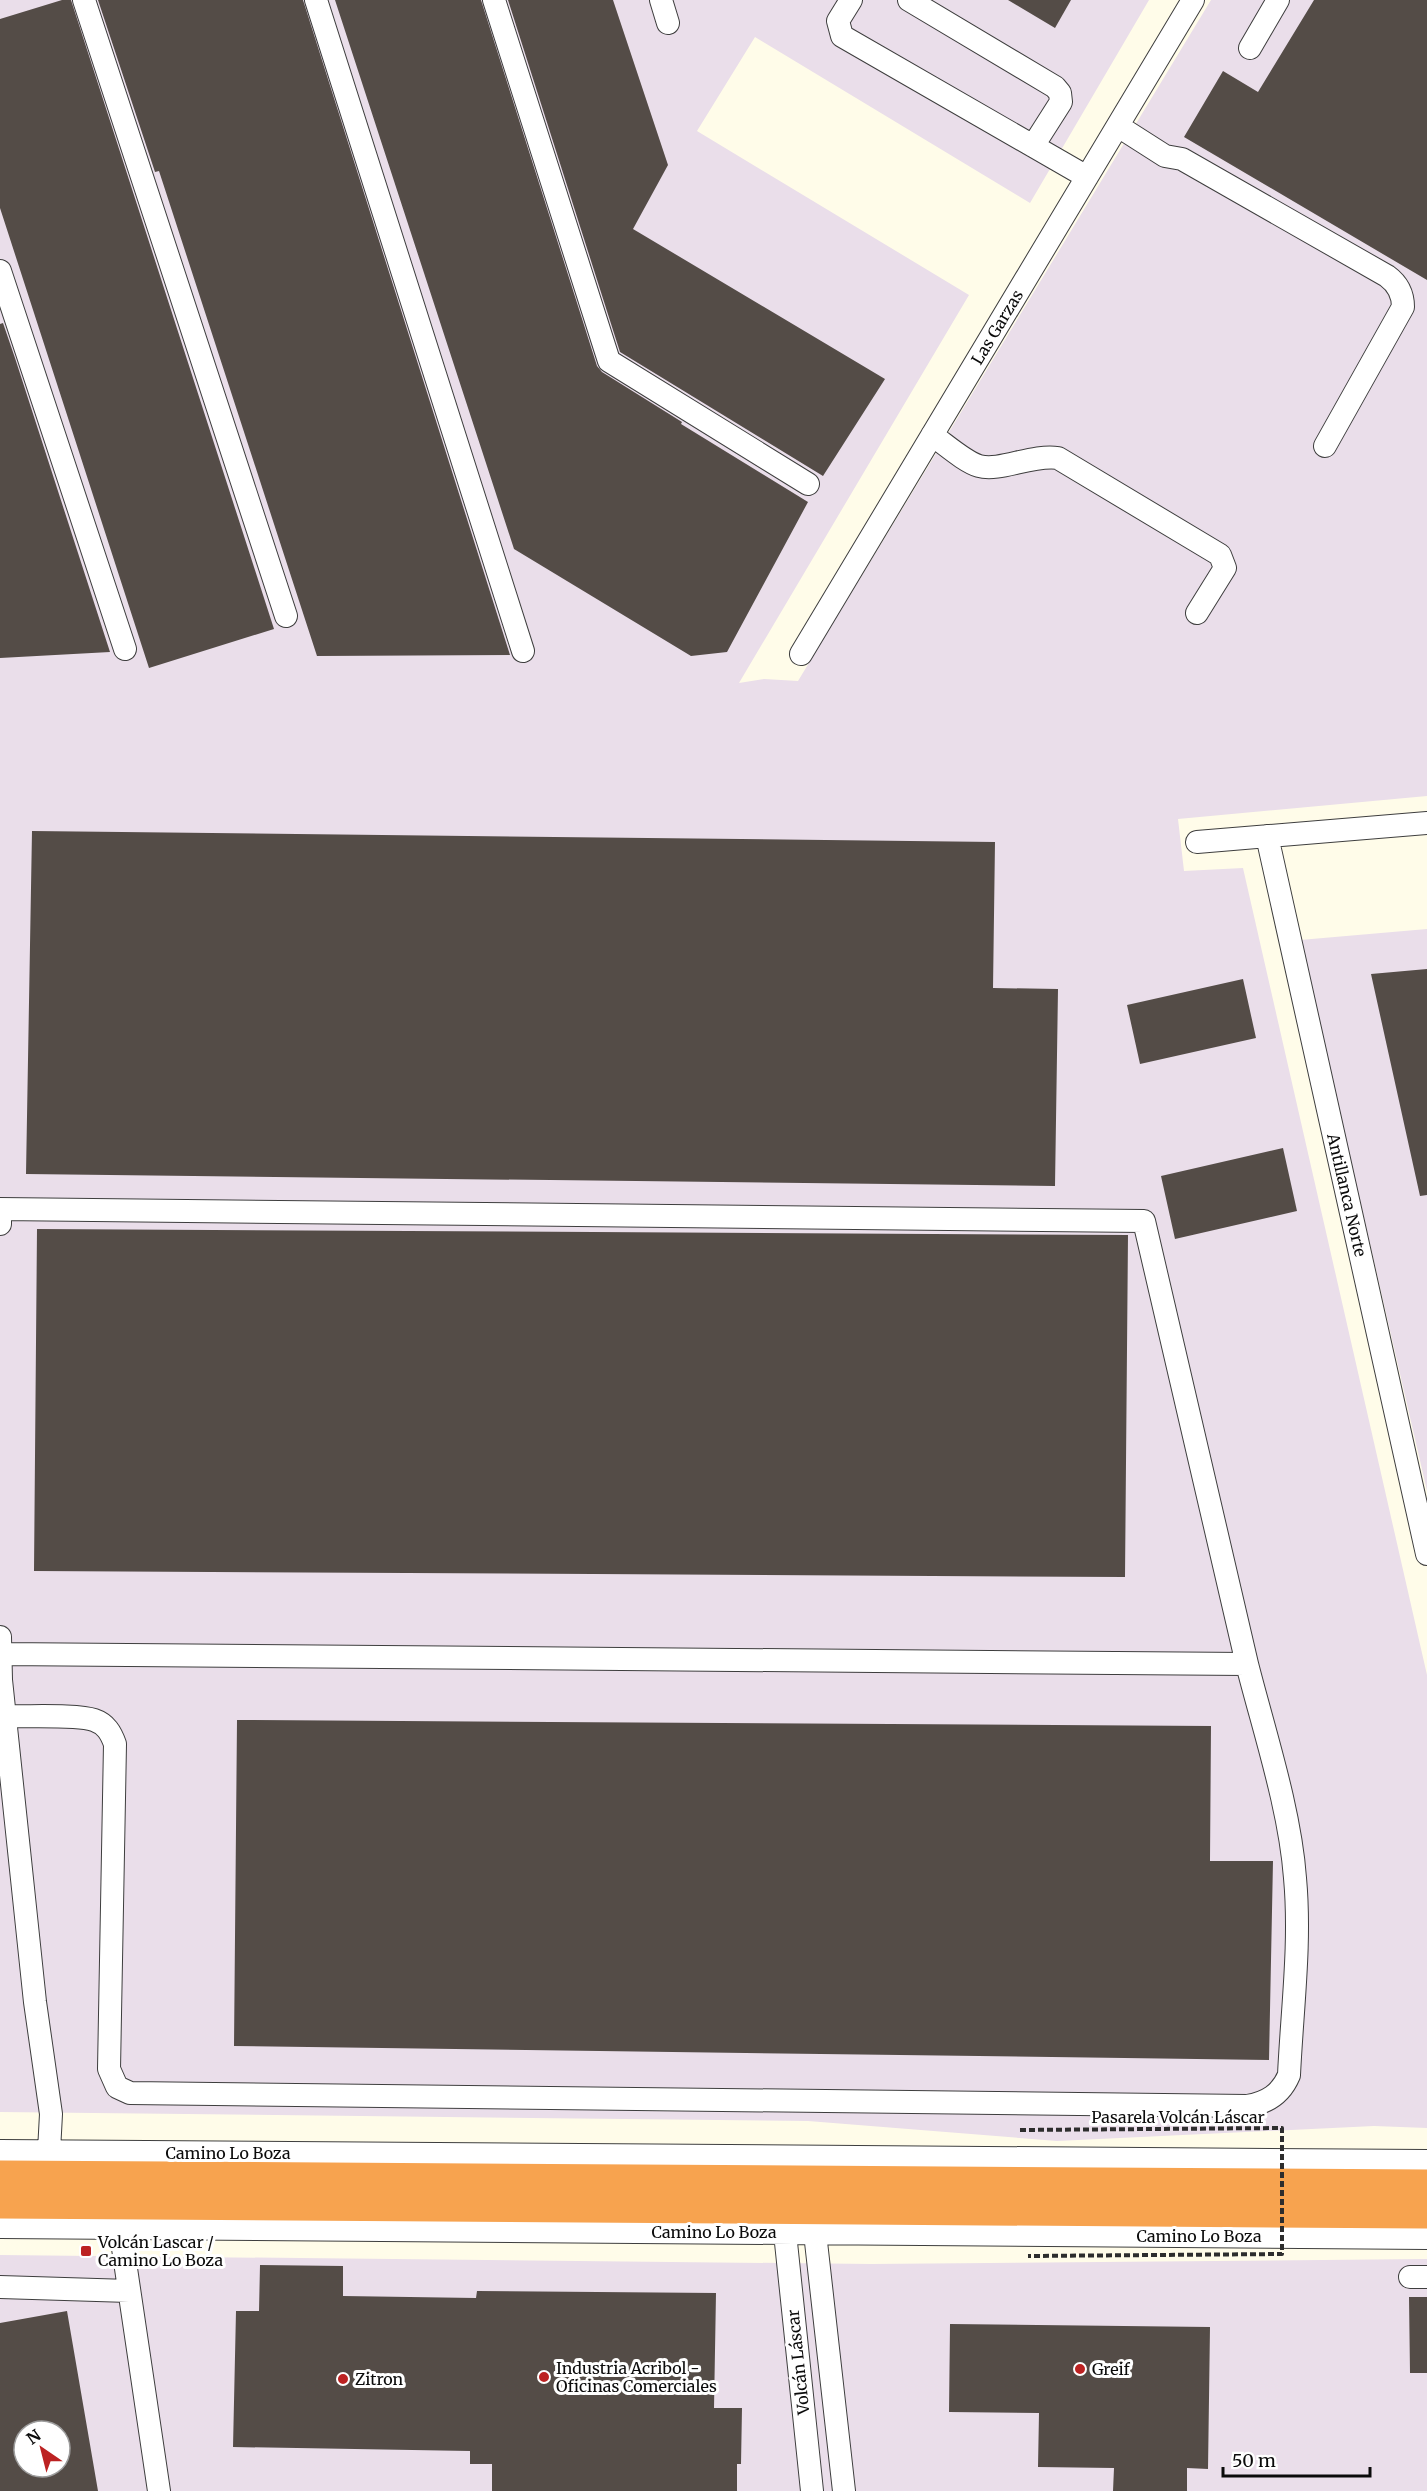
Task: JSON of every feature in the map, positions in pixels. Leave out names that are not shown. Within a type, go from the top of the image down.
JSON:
[{"type":"highway","points":[[0,2176],[1427,2186]]},
{"type":"highway","points":[[0,2202],[1427,2212]]},
{"type":"street","points":[[84,0],[286,616]]},
{"type":"street","points":[[316,0],[523,651]]},
{"type":"street","points":[[494,0],[609,361],[808,484]]},
{"type":"street","points":[[661,0],[668,23]]},
{"type":"street","points":[[851,0],[838,21],[842,36],[1087,177]]},
{"type":"street","points":[[909,0],[1055,87],[1060,93],[1061,102],[1033,146]]},
{"type":"street","name":"Las Garzas","points":[[801,654],[1193,0]]},
{"type":"street","points":[[1250,48],[1278,0]]},
{"type":"street","points":[[1118,126],[1165,156],[1182,159],[1387,276],[1398,288],[1403,297],[1403,307],[1325,446]]},
{"type":"street","points":[[0,271],[124,649]]},
{"type":"street","points":[[932,435],[980,466],[1046,456],[1058,458],[1220,555],[1225,568],[1197,613]]},
{"type":"street","points":[[1197,842],[1427,823]]},
{"type":"street","name":"Antillanca Norte","points":[[1267,836],[1427,1554]]},
{"type":"street","points":[[0,1224],[0,1209],[1144,1221],[1247,1664],[1288,1828],[1295,1878],[1297,1930],[1289,2075],[1276,2095],[1267,2101],[1246,2106],[130,2093],[123,2091],[113,2082],[109,2069],[115,1744],[108,1729],[94,1720],[5,1716]]},
{"type":"street","points":[[0,1637],[5,1716],[35,2002],[51,2114],[49,2151]]},
{"type":"street","points":[[0,1654],[1247,1664]]},
{"type":"street","name":"Camino Lo Boza","points":[[0,2151],[1427,2161]]},
{"type":"street","name":"Camino Lo Boza","points":[[0,2227],[1427,2238]]},
{"type":"street","points":[[120,2228],[159,2491]]},
{"type":"street","name":"Volcán Láscar","points":[[785,2233],[812,2491]]},
{"type":"street","name":"Volcán Láscar","points":[[815,2233],[843,2491]]},
{"type":"street","points":[[0,2287],[129,2290]]},
{"type":"path","name":"Pasarela Volcán Láscar","points":[[1020,2130],[1281,2128],[1282,2254],[1028,2256]]},
{"type":"shaded area","points":[[0,0],[1149,0],[1030,203],[755,37],[697,131],[969,295],[739,683],[764,679],[798,681],[1211,0],[1427,0],[1427,796],[1178,819],[1184,871],[1243,868],[1427,1675],[1427,2128],[1374,2126],[1057,2141],[808,2121],[0,2112]]},
{"type":"shaded area","points":[[1427,929],[1427,1491],[1300,940]]},
{"type":"shaded area","points":[[0,2255],[871,2264],[1427,2259],[1427,2491],[0,2491]]},
{"type":"building","points":[[62,0],[71,0],[274,629],[149,668],[0,208],[0,19]]},
{"type":"building","points":[[98,0],[303,0],[510,655],[317,656],[159,171],[155,172]]},
{"type":"building","points":[[335,0],[481,0],[597,366],[602,372],[682,422],[681,424],[808,502],[727,652],[691,656],[514,549]]},
{"type":"building","points":[[508,0],[613,0],[668,165],[633,229],[885,379],[823,476],[620,352]]},
{"type":"building","points":[[1008,0],[1071,0],[1055,28]]},
{"type":"building","points":[[1314,0],[1427,0],[1427,280],[1184,137],[1223,71],[1258,92]]},
{"type":"building","points":[[3,323],[110,652],[0,658],[0,324]]},
{"type":"building","points":[[32,831],[995,842],[993,988],[1058,989],[1055,1186],[26,1174]]},
{"type":"building","points":[[1427,969],[1427,1195],[1420,1196],[1371,974]]},
{"type":"building","points":[[1243,979],[1256,1038],[1140,1064],[1127,1005]]},
{"type":"building","points":[[1283,1148],[1297,1211],[1175,1239],[1161,1176]]},
{"type":"building","points":[[37,1229],[1128,1235],[1125,1577],[34,1571]]},
{"type":"building","points":[[237,1720],[1211,1726],[1210,1861],[1273,1861],[1269,2060],[234,2046]]},
{"type":"building","points":[[260,2265],[343,2266],[343,2296],[476,2298],[477,2291],[716,2293],[714,2408],[742,2408],[741,2464],[737,2464],[737,2491],[492,2491],[492,2464],[470,2464],[470,2451],[233,2447],[236,2311],[259,2311]]},
{"type":"building","points":[[1409,2297],[1427,2297],[1427,2373],[1410,2373]]},
{"type":"building","points":[[67,2311],[98,2491],[0,2491],[0,2323]]},
{"type":"building","name":"Greif","points":[[950,2324],[1210,2327],[1208,2469],[1187,2468],[1187,2491],[1113,2491],[1114,2468],[1038,2467],[1039,2413],[949,2412]]},
{"type":"place","name":"Volcán Lascar / Camino Lo Boza","points":[[86,2251]]},
{"type":"place","name":"Greif","points":[[1080,2369]]},
{"type":"place","name":"Industria Acribol - Oficinas Comerciales","points":[[544,2377]]},
{"type":"place","name":"Zitron","points":[[343,2379]]}]
